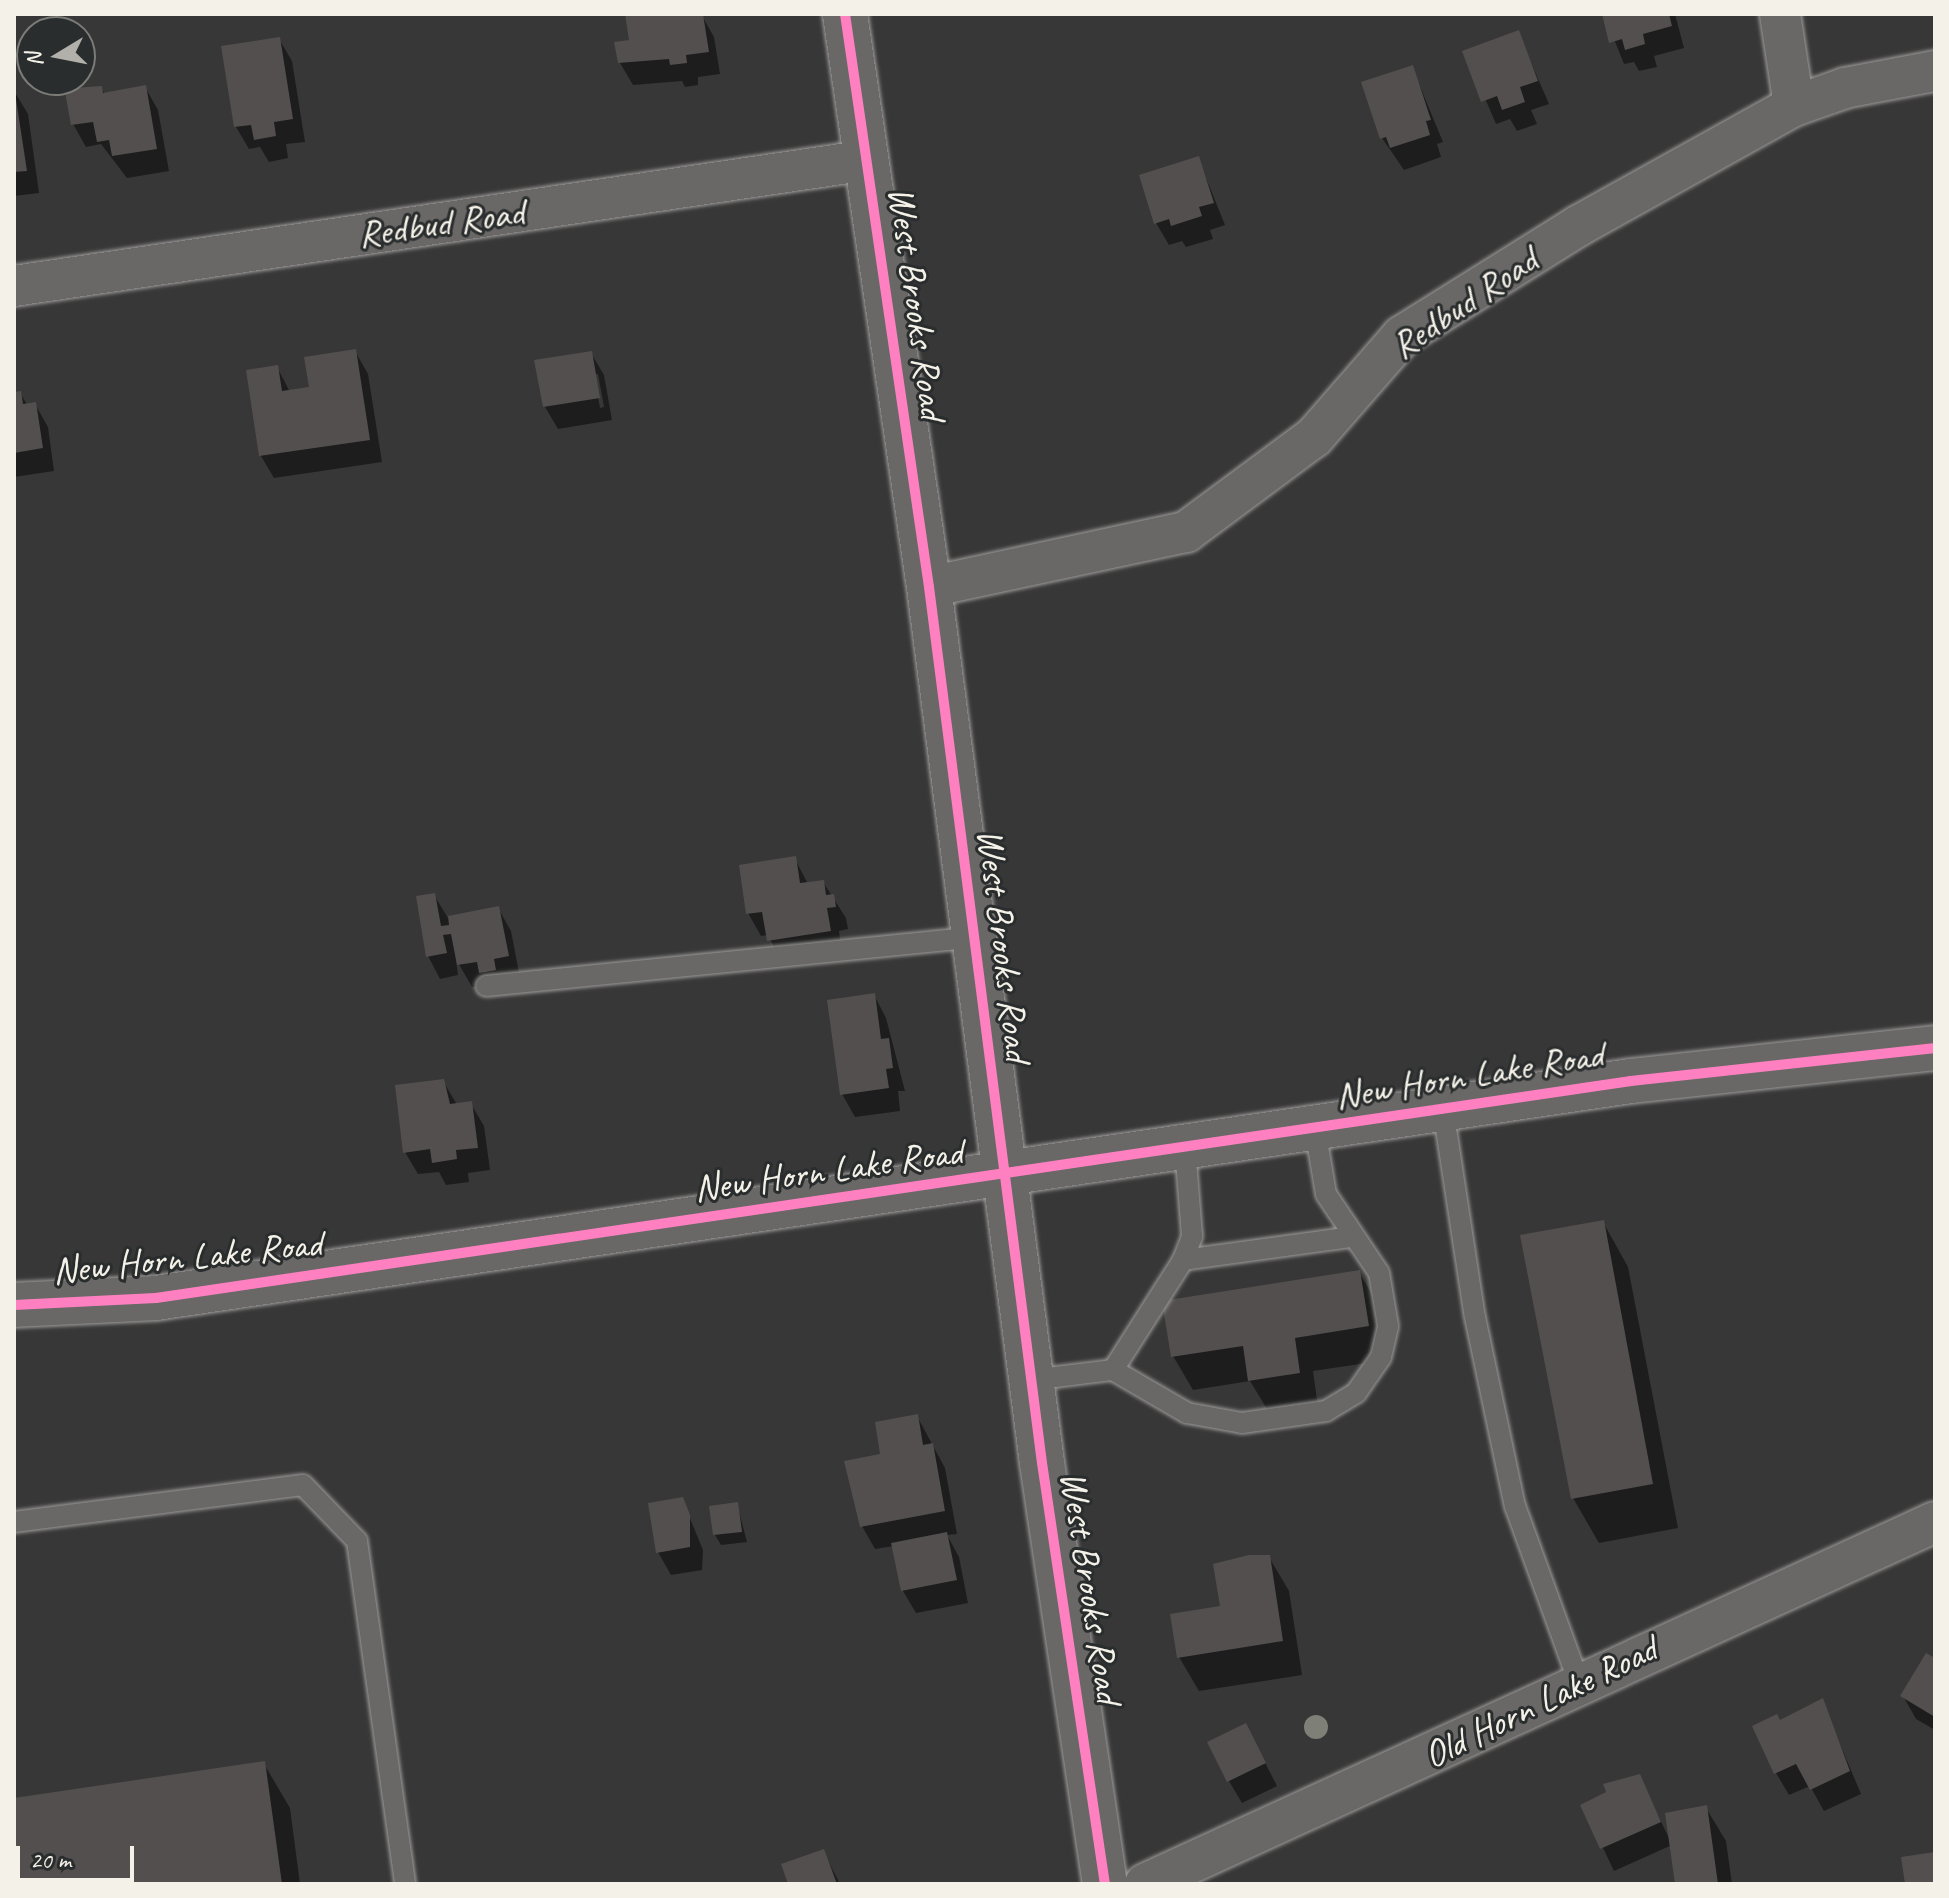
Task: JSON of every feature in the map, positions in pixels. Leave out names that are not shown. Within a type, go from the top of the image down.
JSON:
[{"type":"main road","name":"West Brooks Road","points":[[845,14],[929,587],[1003,1176],[1105,1884]]},
{"type":"main road","name":"New Horn Lake Road","points":[[14,1305],[156,1298],[1003,1176],[1631,1081],[1935,1048]]},
{"type":"street","points":[[1780,14],[1794,106]]},
{"type":"street","name":"Redbud Road","points":[[929,587],[1186,532],[1314,437],[1402,336],[1578,226],[1794,106],[1845,88],[1935,71]]},
{"type":"street","name":"Redbud Road","points":[[14,286],[868,160]]},
{"type":"street","name":"Old Horn Lake Road","points":[[1145,1884],[1935,1522]]},
{"type":"lane","points":[[486,986],[973,937]]},
{"type":"lane","points":[[1443,1109],[1475,1317],[1515,1506],[1579,1683]]},
{"type":"lane","points":[[1031,1380],[1113,1370],[1187,1413],[1242,1423],[1326,1411],[1356,1393],[1381,1357],[1388,1326],[1379,1273],[1351,1237],[1326,1194],[1315,1129]]},
{"type":"lane","points":[[1113,1370],[1183,1260],[1192,1236],[1185,1147]]},
{"type":"lane","points":[[1183,1260],[1351,1237]]},
{"type":"lane","points":[[14,1522],[303,1485],[357,1541],[405,1884]]},
{"type":"building","points":[[625,14],[703,14],[709,52],[686,55],[687,63],[670,65],[669,59],[618,63],[614,42],[629,40]]},
{"type":"building","points":[[1602,14],[1669,14],[1672,26],[1643,34],[1645,44],[1625,50],[1622,39],[1609,43]]},
{"type":"building","points":[[1519,30],[1538,81],[1520,87],[1525,102],[1502,110],[1497,96],[1481,102],[1462,51]]},
{"type":"building","points":[[280,37],[293,119],[274,122],[276,136],[254,140],[251,125],[234,127],[221,46]]},
{"type":"building","points":[[1413,65],[1431,120],[1426,121],[1430,135],[1390,148],[1386,137],[1380,139],[1361,82]]},
{"type":"building","points":[[146,85],[157,149],[112,156],[109,140],[97,142],[93,122],[71,125],[66,96],[96,96],[96,86],[102,86],[103,93]]},
{"type":"building","points":[[14,86],[27,171],[14,172]]},
{"type":"building","points":[[1199,156],[1214,203],[1199,207],[1202,216],[1171,226],[1169,219],[1154,224],[1139,175]]},
{"type":"building","points":[[356,349],[370,440],[259,456],[246,370],[278,365],[282,391],[309,387],[304,357]]},
{"type":"building","points":[[592,351],[600,398],[543,407],[534,360]]},
{"type":"building","points":[[21,391],[23,404],[36,402],[43,448],[14,453],[14,392]]},
{"type":"building","points":[[796,856],[800,883],[824,880],[826,895],[834,894],[836,907],[827,908],[831,931],[767,941],[762,912],[746,914],[739,865]]},
{"type":"building","points":[[435,893],[441,926],[449,925],[448,916],[499,906],[509,956],[494,959],[496,970],[479,973],[477,962],[457,965],[451,934],[443,935],[447,953],[426,957],[416,896]]},
{"type":"building","points":[[875,993],[881,1039],[889,1038],[893,1068],[886,1069],[889,1088],[840,1095],[827,1000]]},
{"type":"building","points":[[444,1079],[450,1104],[472,1101],[478,1148],[456,1150],[457,1159],[432,1163],[430,1149],[403,1153],[395,1085]]},
{"type":"building","points":[[1604,1220],[1653,1484],[1571,1499],[1520,1235]]},
{"type":"building","points":[[1360,1270],[1369,1326],[1295,1338],[1300,1373],[1248,1381],[1243,1346],[1171,1357],[1162,1301]]},
{"type":"building","points":[[918,1414],[923,1445],[933,1443],[945,1511],[860,1527],[844,1461],[880,1454],[875,1422]]},
{"type":"building","points":[[683,1497],[690,1515],[690,1547],[656,1553],[648,1503]]},
{"type":"building","points":[[738,1502],[742,1532],[713,1535],[709,1506]]},
{"type":"building","points":[[947,1532],[957,1580],[901,1591],[891,1543]]},
{"type":"building","points":[[1249,1555],[1270,1555],[1283,1641],[1177,1658],[1170,1614],[1220,1606],[1213,1564]]},
{"type":"building","points":[[1926,1653],[1935,1658],[1935,1717],[1900,1696]]},
{"type":"building","points":[[1823,1698],[1850,1771],[1810,1790],[1796,1764],[1774,1774],[1752,1726],[1777,1714],[1780,1720]]},
{"type":"building","points":[[1246,1723],[1266,1763],[1227,1782],[1207,1742]]},
{"type":"building","points":[[265,1761],[282,1884],[14,1884],[14,1798]]},
{"type":"building","points":[[1640,1774],[1661,1822],[1600,1849],[1580,1805],[1606,1792],[1603,1784]]},
{"type":"building","points":[[1707,1805],[1718,1884],[1675,1884],[1665,1813]]},
{"type":"building","points":[[824,1849],[837,1884],[788,1884],[781,1864]]},
{"type":"building","points":[[1935,1852],[1935,1884],[1905,1884],[1901,1857]]},
{"type":"cycle path","points":[[845,14],[929,587],[1042,1463],[1105,1884]]},
{"type":"cycle path","points":[[14,1305],[156,1298],[1631,1081],[1935,1048]]}]
